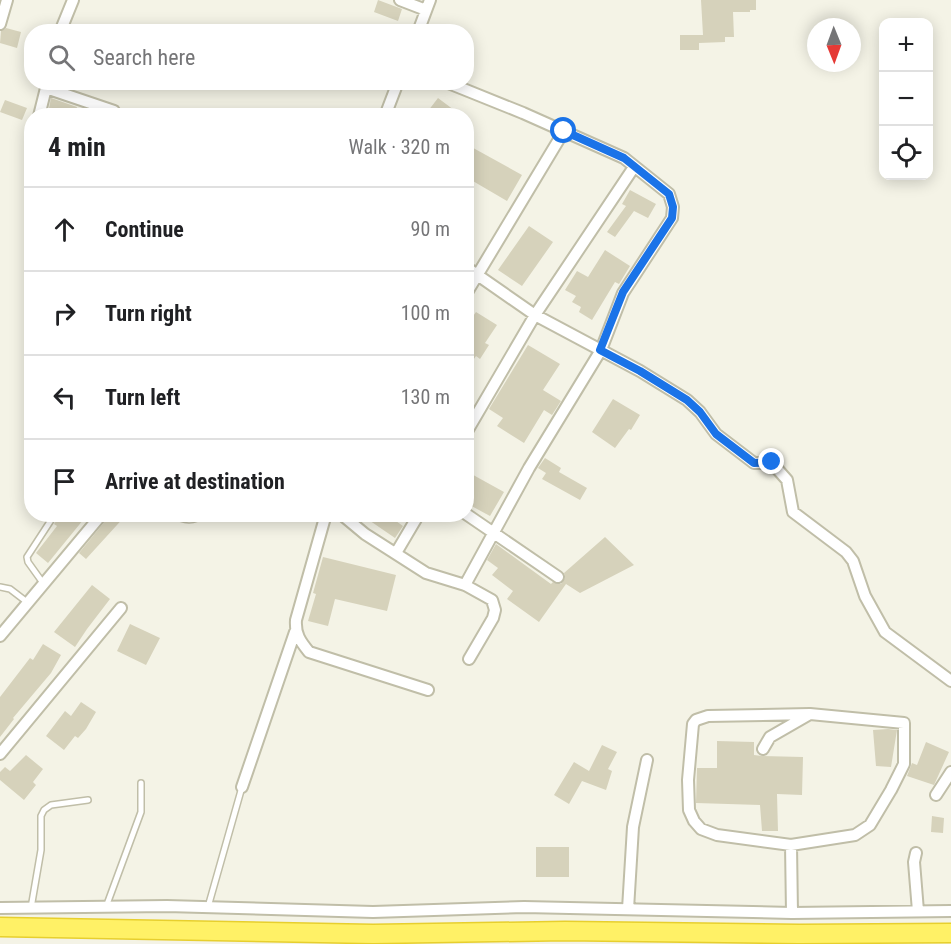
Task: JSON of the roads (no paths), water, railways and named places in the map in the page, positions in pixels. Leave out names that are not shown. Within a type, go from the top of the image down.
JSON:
[{"type":"highway","points":[[0,927],[373,934],[565,931],[951,933]]},
{"type":"street","points":[[0,24],[7,0]]},
{"type":"street","points":[[63,24],[73,0]]},
{"type":"street","points":[[400,0],[428,5],[421,24]]},
{"type":"street","points":[[41,108],[45,90]]},
{"type":"street","points":[[59,90],[106,108]]},
{"type":"street","points":[[388,108],[395,90]]},
{"type":"street","points":[[465,90],[624,158],[669,194],[673,207],[672,218],[623,292],[600,350],[529,468],[465,585]]},
{"type":"street","points":[[474,280],[564,131]]},
{"type":"street","points":[[474,419],[535,315],[634,166]]},
{"type":"street","points":[[474,273],[535,315],[640,371],[687,400],[700,412],[716,434],[754,463],[772,462],[787,480],[793,513],[846,552],[853,561],[865,596],[885,632],[951,681]]},
{"type":"street","points":[[474,519],[558,577]]},
{"type":"street","points":[[0,636],[95,522]]},
{"type":"street","points":[[242,787],[295,632],[296,620],[324,522]]},
{"type":"street","points":[[351,522],[365,534],[426,573],[465,585],[492,600],[495,610],[469,659]]},
{"type":"street","points":[[396,554],[414,522]]},
{"type":"street","points":[[0,754],[121,608]]},
{"type":"street","points":[[295,632],[309,652],[428,690]]},
{"type":"street","points":[[763,749],[770,737],[810,714]]},
{"type":"street","points":[[810,714],[904,723],[904,764],[870,825],[855,835],[791,845],[717,835],[701,829],[689,810],[688,780],[693,724],[696,720],[708,716],[810,714]]},
{"type":"street","points":[[628,909],[633,827],[647,760]]},
{"type":"street","points":[[936,795],[951,772]]},
{"type":"street","points":[[791,845],[792,913]]},
{"type":"street","points":[[916,853],[914,862],[918,911]]},
{"type":"street","points":[[0,908],[208,907],[373,912],[524,907],[792,913],[951,911]]},
{"type":"lane","points":[[43,583],[27,557],[49,522]]},
{"type":"lane","points":[[0,587],[10,589],[27,602]]},
{"type":"lane","points":[[106,907],[141,812],[141,783]]},
{"type":"lane","points":[[208,907],[242,787]]},
{"type":"lane","points":[[31,908],[41,850],[41,816],[44,810],[51,805],[88,800]]}]
